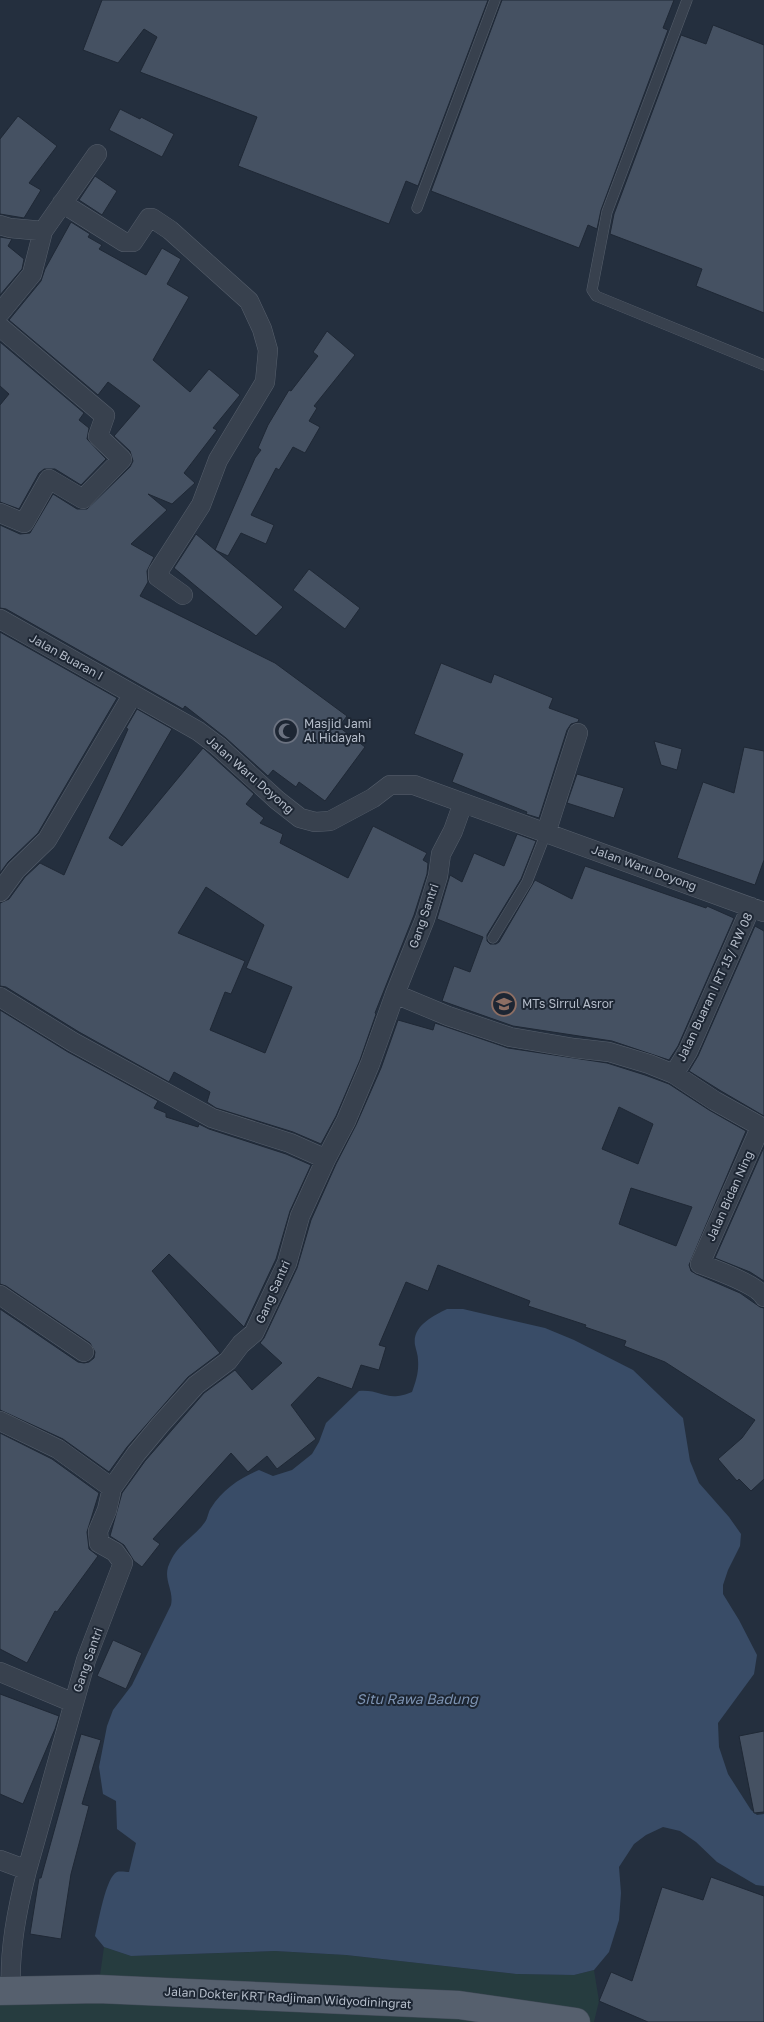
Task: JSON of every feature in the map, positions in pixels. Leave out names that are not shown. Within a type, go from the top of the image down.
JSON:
[{"type":"main road","name":"Jalan Dokter KRT Radjiman Widyodiningrat","points":[[6,1991],[98,1989],[459,2005],[576,2022]]},
{"type":"street","points":[[0,313],[32,274],[43,231],[98,154]]},
{"type":"street","points":[[62,203],[124,242],[132,242],[149,218],[152,218],[170,230],[249,301],[262,329],[268,350],[265,382],[218,460],[201,505],[158,572],[160,579],[183,595]]},
{"type":"street","points":[[0,225],[10,228],[43,231]]},
{"type":"street","points":[[0,327],[105,416],[98,436],[122,458],[83,500],[49,478],[24,523],[0,513]]},
{"type":"street","name":"Jalan Buaran I","points":[[0,619],[133,694]]},
{"type":"street","points":[[0,892],[16,870],[47,840],[133,694]]},
{"type":"street","name":"Jalan Waru Doyong","points":[[133,694],[198,732],[218,746],[277,800],[300,818],[315,822],[330,821],[373,798],[390,785],[414,785],[438,792],[463,803],[758,909]]},
{"type":"street","points":[[546,833],[578,732]]},
{"type":"street","name":"Gang Santri","points":[[74,1703],[86,1660],[123,1563],[114,1552],[99,1544],[98,1532],[107,1510],[112,1488],[160,1425],[196,1385],[228,1361],[241,1344],[254,1333],[287,1263],[300,1216],[346,1121],[370,1064],[394,994],[425,919],[438,876],[441,854],[453,831],[463,803]]},
{"type":"street","name":"Jalan Buaran I RT 15/ RW 08","points":[[394,994],[448,1016],[510,1037],[609,1052],[674,1074],[688,1051],[758,909]]},
{"type":"street","points":[[0,996],[73,1042],[212,1118],[290,1143],[326,1159]]},
{"type":"street","name":"Jalan Bidan Ning","points":[[674,1074],[715,1102],[758,1125],[760,1128],[700,1264],[750,1286],[764,1297]]},
{"type":"street","points":[[0,1294],[84,1352]]},
{"type":"street","points":[[0,1421],[58,1449],[112,1488]]},
{"type":"street","points":[[0,1672],[74,1703],[18,1907],[6,1991]]},
{"type":"street","points":[[0,1860],[27,1870]]},
{"type":"lane","points":[[417,208],[495,0]]},
{"type":"lane","points":[[687,0],[607,212],[592,290],[596,296],[764,365]]},
{"type":"lane","points":[[493,938],[527,882],[546,833]]},
{"type":"green space","points":[[104,1947],[131,1956],[275,1951],[346,1955],[516,1974],[574,1975],[594,1970],[599,2001],[594,2022],[0,2022],[0,1991],[98,1989]]},
{"type":"water","name":"Situ Rawa Badung","points":[[447,1309],[463,1309],[545,1328],[574,1340],[633,1370],[683,1418],[690,1461],[699,1483],[729,1517],[741,1534],[740,1546],[723,1585],[723,1594],[757,1655],[754,1674],[718,1723],[719,1747],[728,1774],[751,1810],[757,1815],[764,1814],[764,1886],[756,1885],[717,1862],[696,1842],[680,1831],[663,1827],[646,1835],[634,1844],[619,1867],[621,1893],[619,1920],[609,1952],[594,1970],[574,1975],[516,1974],[346,1955],[275,1951],[131,1956],[104,1947],[95,1936],[106,1891],[113,1875],[117,1872],[129,1872],[136,1843],[117,1829],[116,1801],[103,1794],[99,1767],[107,1726],[113,1710],[132,1685],[171,1605],[172,1600],[167,1572],[172,1559],[180,1547],[205,1522],[215,1502],[232,1485],[259,1470],[273,1476],[292,1470],[312,1454],[326,1423],[359,1391],[390,1396],[412,1392],[418,1369],[418,1356],[415,1345],[417,1332],[425,1322]]},
{"type":"building","points":[[102,0],[488,0],[418,186],[406,181],[389,224],[238,166],[257,117],[140,72],[157,37],[144,29],[118,63],[83,50]]},
{"type":"building","points":[[502,0],[674,0],[663,28],[668,30],[601,210],[597,229],[588,225],[579,248],[431,191]]},
{"type":"building","points":[[713,25],[764,45],[764,313],[696,286],[702,269],[610,234],[614,214],[681,35],[706,44]]},
{"type":"building","points":[[120,109],[140,119],[141,117],[174,134],[162,157],[109,130]]},
{"type":"building","points":[[18,116],[57,146],[29,183],[41,190],[24,218],[0,214],[0,139]]},
{"type":"building","points":[[95,176],[117,191],[102,215],[79,200]]},
{"type":"building","points":[[71,222],[90,234],[88,237],[102,245],[99,249],[146,275],[162,248],[181,259],[167,284],[189,297],[153,360],[190,392],[209,369],[240,395],[213,428],[217,430],[184,473],[195,483],[172,504],[148,494],[167,510],[131,544],[154,557],[147,571],[148,582],[140,596],[275,663],[347,716],[339,727],[365,747],[325,801],[299,782],[296,787],[273,770],[268,776],[226,738],[185,706],[183,709],[6,609],[0,608],[0,525],[20,534],[30,533],[53,494],[77,509],[87,509],[130,467],[133,461],[130,451],[114,436],[140,406],[108,382],[98,395],[9,320],[41,281],[45,269]]},
{"type":"building","points":[[0,237],[12,239],[8,246],[24,259],[22,269],[0,295]]},
{"type":"building","points":[[327,331],[355,355],[314,406],[317,408],[309,421],[320,427],[305,453],[293,447],[279,470],[276,468],[251,515],[274,525],[266,544],[241,533],[228,556],[215,550],[255,458],[261,450],[258,448],[268,425],[289,390],[291,391],[318,356],[313,352]]},
{"type":"building","points":[[0,342],[84,413],[79,420],[89,428],[87,439],[106,459],[81,485],[55,469],[44,469],[39,473],[19,509],[0,502],[0,405],[9,394],[0,386]]},
{"type":"building","points":[[196,534],[283,607],[256,636],[174,568]]},
{"type":"building","points":[[309,569],[360,608],[345,629],[293,590]]},
{"type":"building","points":[[0,632],[117,698],[38,833],[8,862],[0,873]]},
{"type":"building","points":[[441,663],[491,683],[494,674],[553,698],[549,708],[579,719],[578,722],[571,724],[567,730],[539,818],[452,782],[463,754],[414,734]]},
{"type":"building","points":[[137,709],[172,729],[109,838],[122,846],[203,748],[254,794],[246,804],[264,818],[260,823],[283,834],[280,843],[348,878],[373,826],[427,853],[423,860],[428,863],[427,874],[414,915],[375,1013],[360,1060],[336,1116],[321,1144],[293,1132],[216,1108],[207,1102],[210,1092],[174,1072],[169,1082],[79,1032],[6,987],[0,986],[0,903],[9,899],[25,877],[40,863],[64,875],[128,729],[126,728]],"holes":[[[206,887],[264,925],[246,968],[292,987],[265,1053],[210,1030],[225,992],[231,994],[245,961],[178,933]]]},
{"type":"building","points":[[654,741],[682,749],[677,770],[661,765]]},
{"type":"building","points":[[744,747],[764,751],[764,860],[755,885],[677,858],[703,782],[734,793]]},
{"type":"building","points":[[577,774],[624,788],[614,818],[567,803]]},
{"type":"building","points":[[517,834],[536,841],[521,879],[487,935],[487,941],[490,944],[499,942],[535,880],[572,899],[585,866],[706,908],[707,906],[734,918],[678,1046],[669,1060],[612,1041],[513,1026],[442,1001],[454,966],[470,972],[483,937],[437,919],[450,875],[462,882],[474,853],[504,866]]},
{"type":"building","points":[[755,926],[764,931],[764,1116],[689,1071],[698,1056]]},
{"type":"building","points":[[0,1010],[68,1052],[158,1101],[154,1108],[166,1113],[166,1117],[198,1127],[199,1124],[286,1154],[311,1165],[290,1211],[276,1259],[244,1327],[169,1254],[152,1271],[220,1353],[188,1377],[127,1447],[109,1472],[63,1439],[0,1410],[0,1309],[78,1362],[89,1362],[94,1358],[95,1352],[90,1343],[6,1286],[0,1284]]},
{"type":"building","points":[[398,1020],[433,1030],[435,1023],[508,1048],[607,1063],[645,1075],[669,1084],[746,1131],[689,1265],[691,1271],[696,1274],[740,1293],[764,1308],[764,1479],[751,1491],[739,1479],[737,1481],[718,1459],[742,1438],[755,1420],[665,1362],[624,1346],[626,1341],[585,1327],[586,1325],[528,1306],[530,1301],[438,1265],[428,1291],[406,1282],[379,1345],[386,1347],[379,1370],[361,1365],[352,1389],[318,1377],[291,1405],[316,1439],[277,1469],[267,1456],[248,1472],[231,1453],[153,1539],[160,1544],[142,1567],[134,1561],[124,1545],[110,1536],[122,1493],[145,1461],[204,1393],[235,1370],[252,1390],[282,1363],[260,1343],[297,1268],[311,1220],[381,1068]],"holes":[[[619,1107],[653,1124],[638,1164],[602,1149]],[[631,1188],[692,1207],[676,1246],[619,1224]]]},
{"type":"building","points":[[764,1147],[764,1281],[750,1272],[715,1258]]},
{"type":"building","points":[[0,1433],[52,1459],[99,1493],[87,1532],[89,1549],[98,1556],[57,1612],[55,1611],[27,1663],[0,1649]]},
{"type":"building","points":[[113,1640],[142,1653],[126,1689],[97,1676]]},
{"type":"building","points":[[0,1694],[59,1716],[23,1804],[0,1794]]},
{"type":"building","points":[[764,1731],[764,1812],[754,1813],[739,1736]]},
{"type":"building","points":[[81,1734],[101,1740],[82,1804],[89,1806],[71,1874],[61,1939],[30,1934],[39,1878],[41,1878]]},
{"type":"building","points":[[711,1877],[764,1896],[764,2022],[648,2022],[599,2001],[611,1972],[632,1981],[662,1887],[703,1900]]},
{"type":"place","name":"Masjid Jami Al Hidayah","points":[[286,731]]},
{"type":"place","name":"MTs Sirrul Asror","points":[[504,1004]]}]
